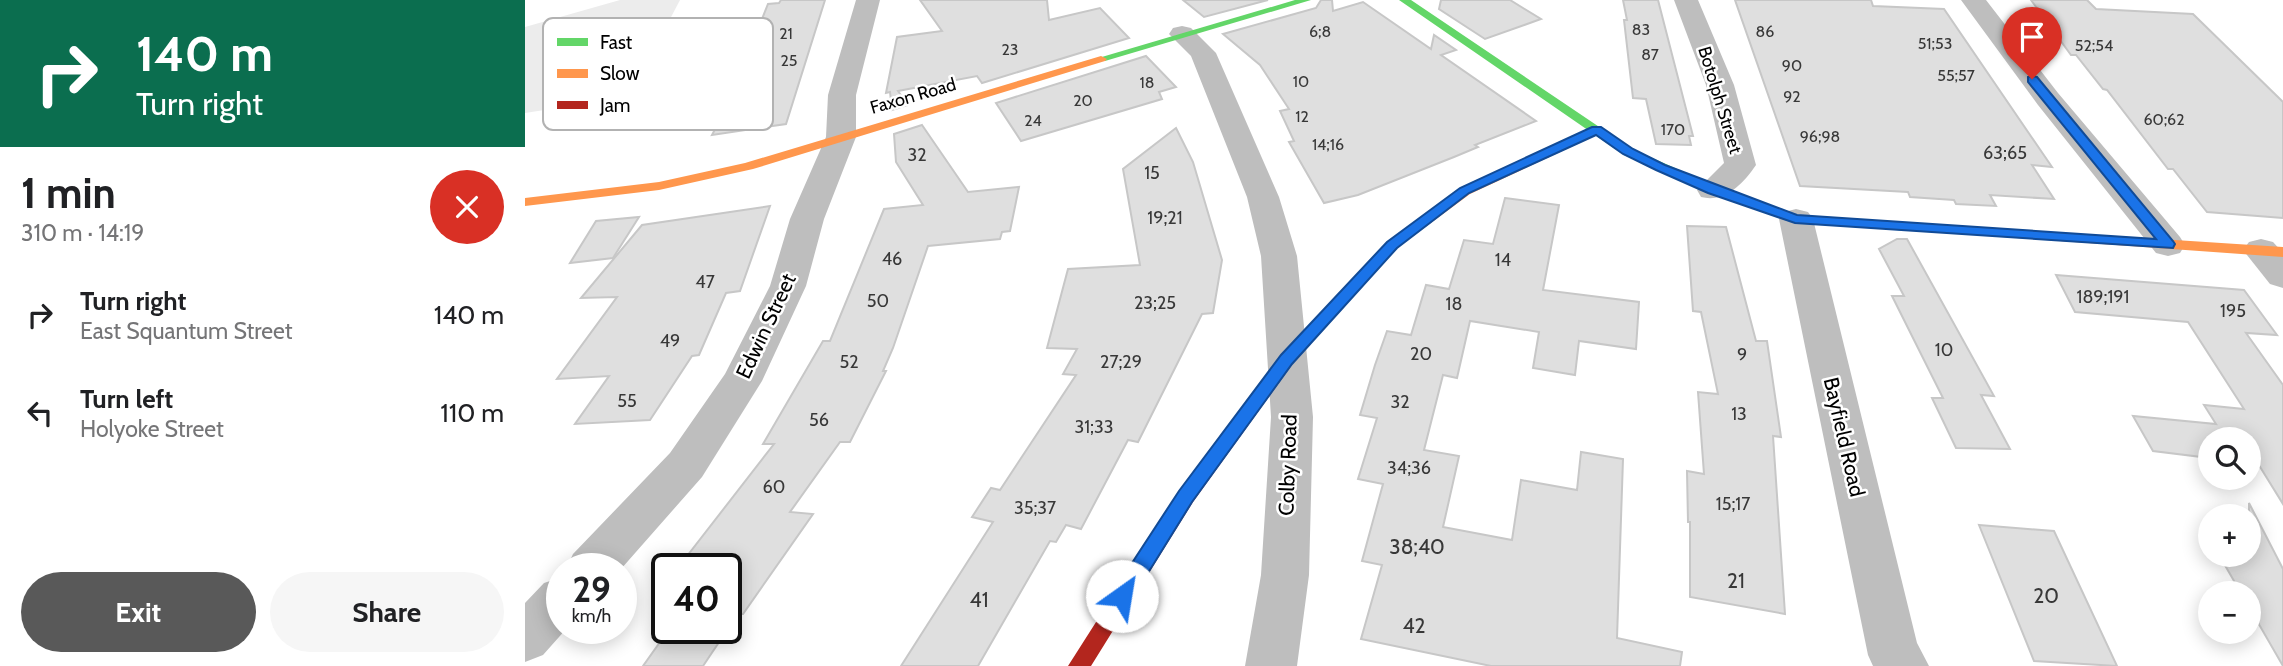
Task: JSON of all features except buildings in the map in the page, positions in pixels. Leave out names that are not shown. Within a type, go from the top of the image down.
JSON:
[{"type":"street","name":"Edwin Street","points":[[605,553],[687,465],[742,381],[788,286],[807,219],[841,137],[842,95],[868,0]]},
{"type":"street","name":"Faxon Road","points":[[525,202],[659,186],[748,166],[1182,34],[1305,0]]},
{"type":"street","points":[[1404,0],[1628,152],[1713,190],[1795,219],[2168,244],[2276,260]]},
{"type":"street","name":"Botolph Street","points":[[1686,0],[1720,85],[1740,165],[1713,190]]},
{"type":"street","points":[[1973,0],[2047,99],[2168,244]]},
{"type":"street","name":"Colby Road","points":[[1182,34],[1203,53],[1263,197],[1279,256],[1292,417],[1285,575],[1271,666]]},
{"type":"street","points":[[1079,666],[1185,497],[1286,360],[1392,245],[1465,191],[1597,130]]},
{"type":"street","name":"Bayfield Road","points":[[1795,219],[1893,662]]},
{"type":"street","points":[[525,638],[546,616]]},
{"type":"shaded area","points":[[620,0],[680,0],[671,18],[557,18]]},
{"type":"shaded area","points":[[543,22],[543,110],[525,113],[525,27]]},
{"type":"traffic: fast","points":[[1101,59],[1306,0]]},
{"type":"traffic: fast","points":[[1404,0],[1628,152],[1713,190],[1796,219],[1910,227]]},
{"type":"traffic: slow","points":[[525,202],[659,186],[748,166],[1101,59]]},
{"type":"traffic: slow","points":[[1288,358],[1392,245],[1465,191],[1597,130]]},
{"type":"traffic: slow","points":[[1910,227],[2283,252]]},
{"type":"traffic: jam","points":[[1079,666],[1186,497],[1288,358]]},
{"type":"route","points":[[1122,596],[1185,497],[1286,360],[1392,245],[1465,191],[1541,153],[1597,130],[1628,152],[1661,168],[1795,219],[2168,244],[2032,79]]}]
